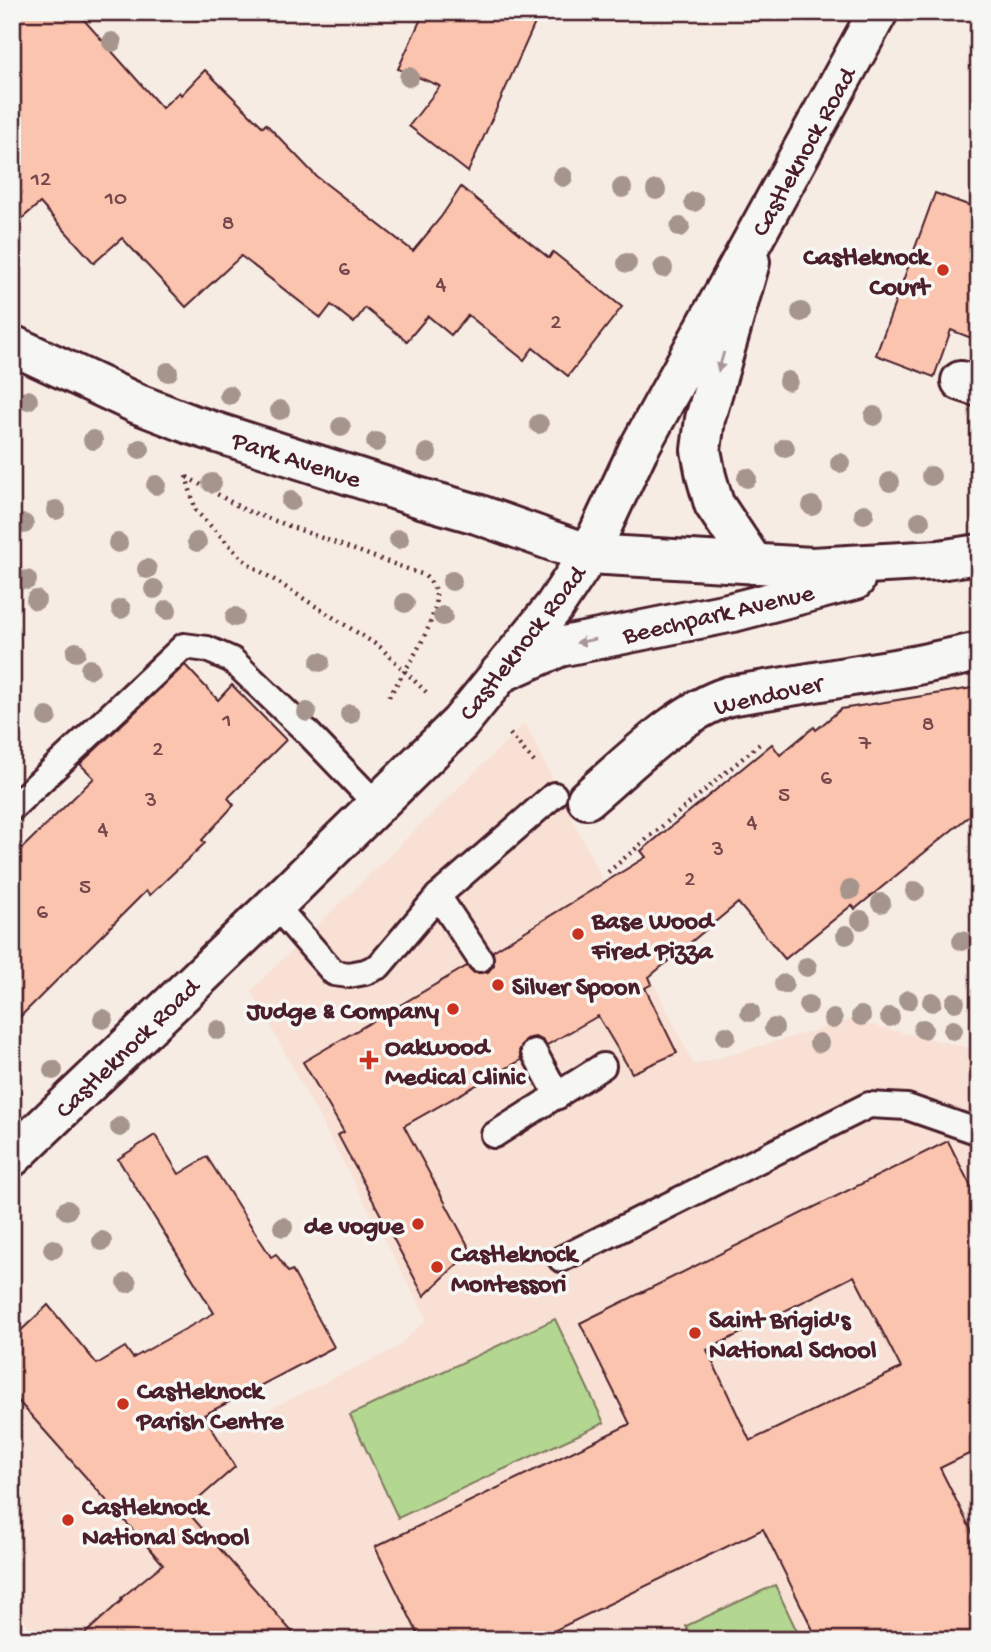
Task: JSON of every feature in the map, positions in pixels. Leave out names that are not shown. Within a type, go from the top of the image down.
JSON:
[{"type":"street","name":"Castleknock Road","points":[[12,1157],[377,805],[479,699],[554,607],[589,554],[638,450],[878,12]]},
{"type":"street","points":[[754,564],[714,504],[705,476],[701,450],[705,419],[761,226]]},
{"type":"street","name":"Park Avenue","points":[[12,345],[138,404],[190,424],[477,514],[589,554]]},
{"type":"street","name":"Beechpark Avenue","points":[[589,554],[812,567],[939,560],[979,554]]},
{"type":"street","name":"Beechpark Avenue","points":[[479,699],[559,647],[733,612],[939,560]]},
{"type":"street","name":"Wendover","points":[[570,797],[710,702],[729,696],[913,666],[979,652]]},
{"type":"lane","points":[[12,808],[184,646],[207,649],[232,660],[306,731],[377,805]]},
{"type":"lane","points":[[275,905],[334,973],[349,975],[379,966],[438,896],[570,797]]},
{"type":"lane","points":[[438,896],[480,958]]},
{"type":"lane","points":[[534,1052],[558,1096]]},
{"type":"lane","points":[[494,1135],[603,1066]]},
{"type":"lane","points":[[561,1259],[869,1105],[907,1107],[979,1132]]},
{"type":"path","points":[[190,424],[181,462],[196,511],[246,562],[380,647],[404,671],[479,699],[537,765],[570,797]]},
{"type":"path","points":[[174,470],[245,510],[424,575],[432,583],[436,592],[430,625],[387,700]]},
{"type":"path","points":[[608,872],[770,734]]},
{"type":"shaded area","name":"Saint Brigid's National School","points":[[525,723],[694,1065],[850,1020],[979,1050],[979,1640],[28,1640],[32,1632],[12,1601],[12,1394],[146,1545],[235,1467],[216,1435],[396,1348],[427,1319],[251,990]]},
{"type":"green space","points":[[555,1319],[604,1423],[398,1518],[350,1415]]},
{"type":"green space","points":[[775,1585],[801,1640],[692,1640],[686,1626]]},
{"type":"building","points":[[12,12],[77,12],[162,108],[179,92],[181,95],[205,70],[263,127],[266,124],[316,176],[413,251],[461,187],[549,258],[553,252],[622,307],[568,376],[533,348],[524,360],[468,315],[451,335],[428,316],[407,341],[365,308],[354,323],[331,305],[321,318],[241,256],[186,307],[122,238],[94,263],[40,203],[12,227]]},
{"type":"building","points":[[424,12],[540,12],[468,172],[409,126],[440,86],[398,69]]},
{"type":"building","name":"Castleknock Court","points":[[935,193],[979,209],[979,341],[951,330],[934,377],[876,355]]},
{"type":"building","points":[[185,665],[218,700],[232,685],[286,740],[228,798],[234,805],[202,840],[205,843],[150,895],[146,891],[12,1025],[12,858],[94,778],[80,764]]},
{"type":"building","points":[[979,687],[979,808],[855,909],[852,905],[785,959],[738,903],[649,977],[652,984],[645,988],[677,1053],[632,1073],[598,1016],[547,1045],[535,1037],[526,1039],[519,1051],[521,1060],[404,1126],[471,1251],[424,1296],[338,1135],[344,1132],[303,1062],[467,966],[474,973],[488,972],[494,965],[493,951],[646,857],[641,851],[772,744],[780,755],[841,709]]},
{"type":"building","name":"Castleknock Parish Centre","points":[[155,1135],[179,1174],[207,1157],[271,1257],[276,1254],[288,1272],[292,1270],[334,1347],[204,1415],[235,1467],[186,1510],[299,1640],[78,1640],[122,1600],[121,1598],[163,1564],[12,1394],[12,1339],[48,1305],[97,1364],[125,1347],[133,1358],[214,1313],[118,1159]]},
{"type":"building","points":[[948,1141],[979,1203],[979,1449],[940,1468],[979,1546],[979,1640],[818,1640],[763,1529],[535,1640],[421,1640],[375,1547],[630,1424],[580,1323]],"holes":[[[854,1276],[901,1368],[750,1441],[707,1350]]]},
{"type":"place","name":"Castleknock Court","points":[[943,270]]},
{"type":"place","name":"Base Wood Fired Pizza","points":[[578,934]]},
{"type":"place","name":"Silver Spoon","points":[[498,985]]},
{"type":"place","name":"Judge & Company","points":[[453,1009]]},
{"type":"place","name":"Oakwood Medical Clinic","points":[[369,1060]]},
{"type":"place","name":"de vogue","points":[[418,1224]]},
{"type":"place","name":"Castleknock Montessori","points":[[437,1267]]},
{"type":"place","name":"Saint Brigid's National School","points":[[695,1333]]},
{"type":"place","name":"Castleknock Parish Centre","points":[[123,1404]]},
{"type":"place","name":"Castleknock National School","points":[[68,1520]]}]
